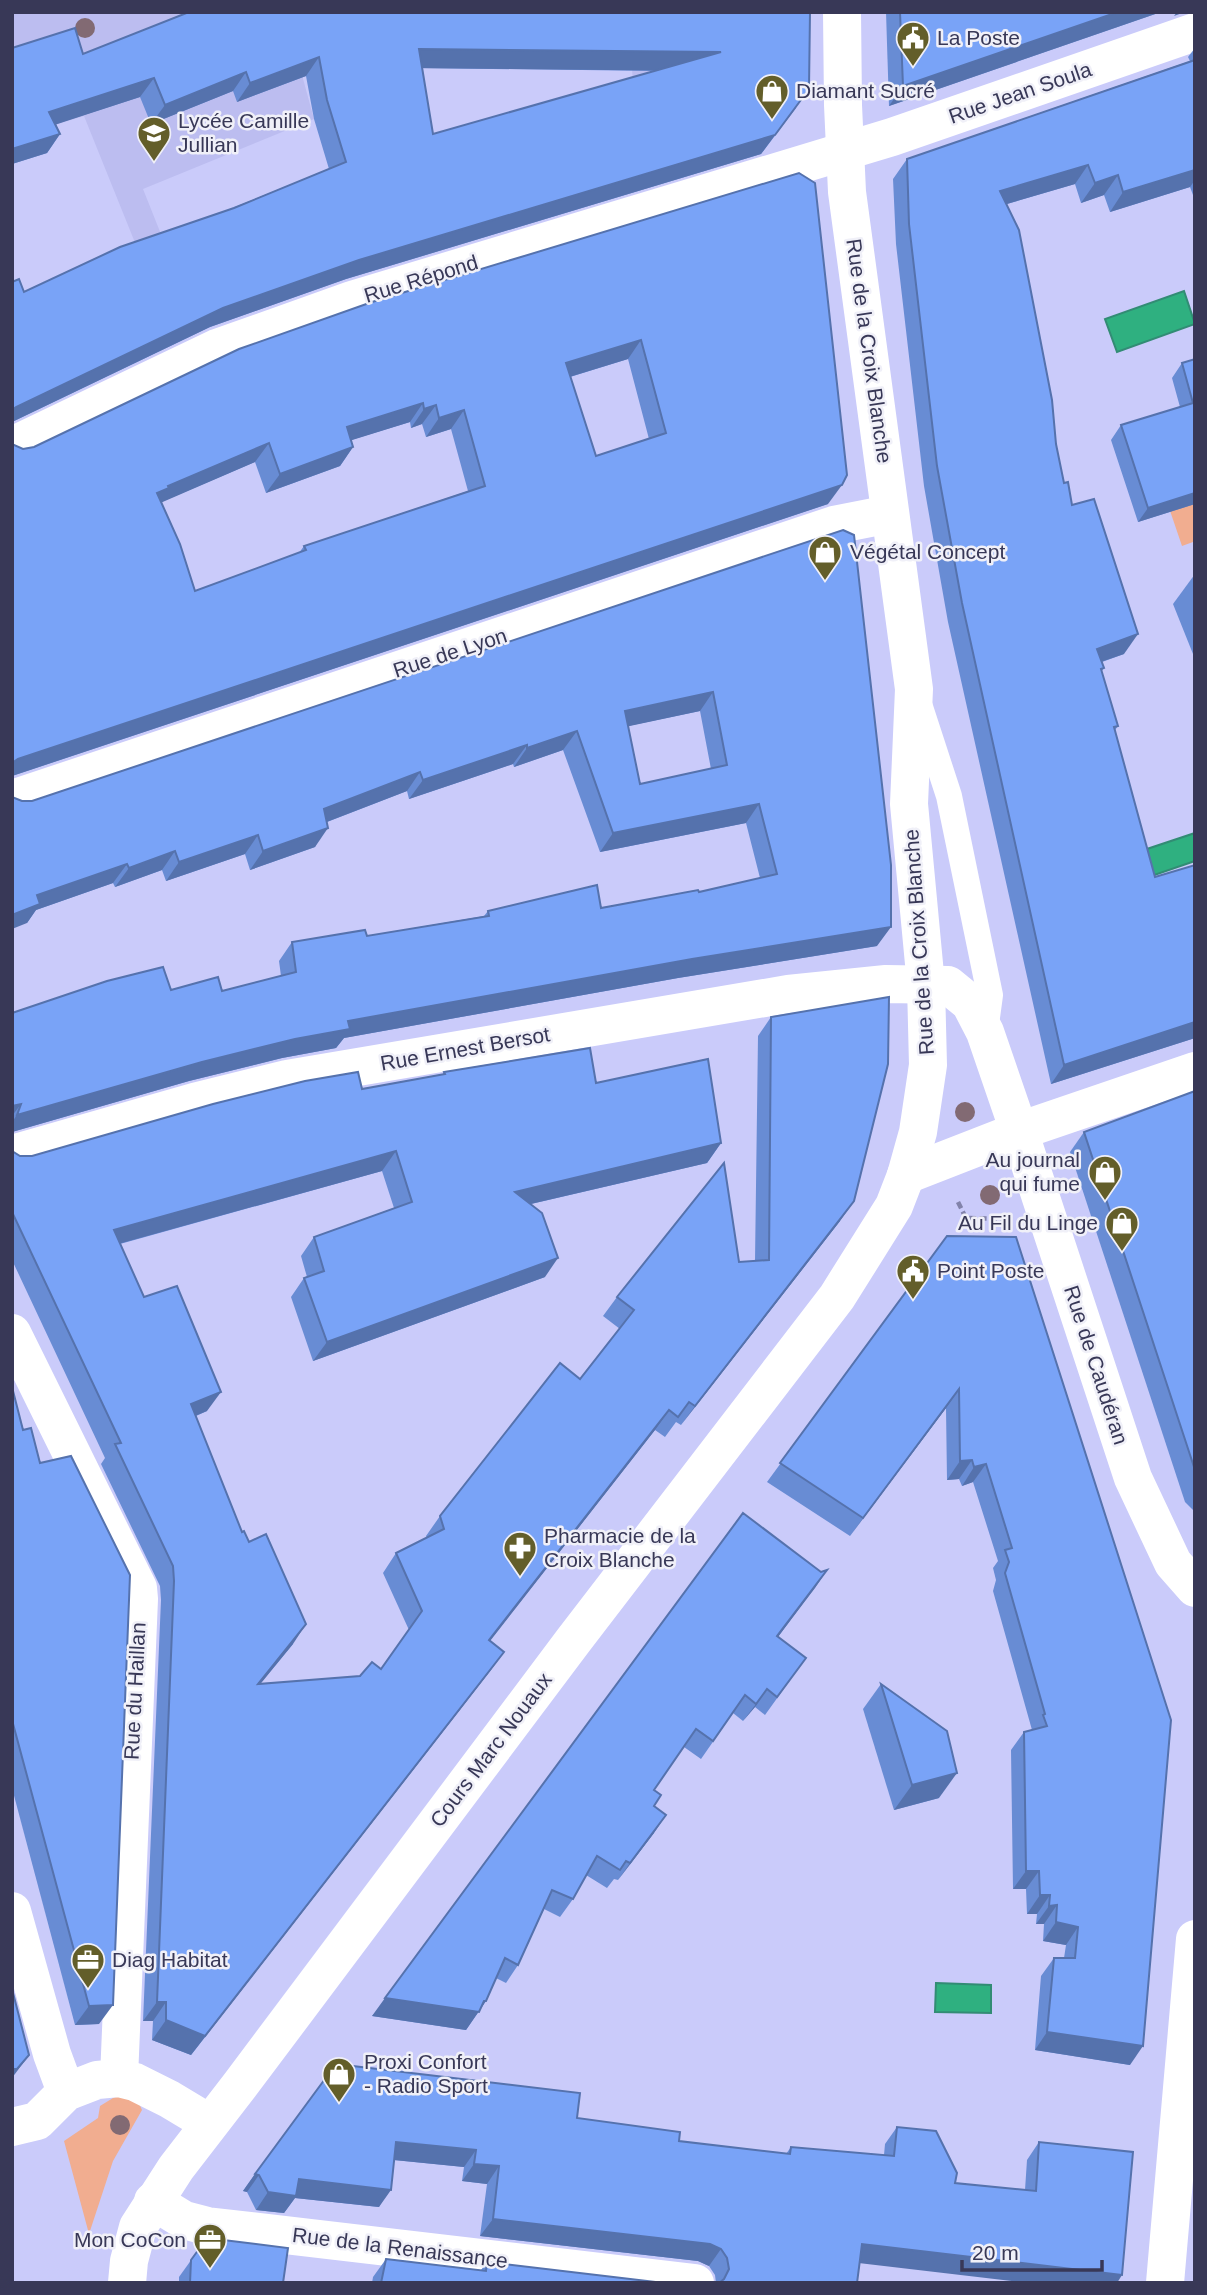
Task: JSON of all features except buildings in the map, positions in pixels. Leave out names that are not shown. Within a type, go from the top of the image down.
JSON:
[{"type":"street","name":"Rue de la Croix Blanche","points":[[842,12],[847,192],[914,689],[909,804],[926,985],[926,1091],[906,1175],[894,1206],[881,1229]]},
{"type":"street","name":"Rue Jean Soula","points":[[845,150],[1195,32]]},
{"type":"street","name":"Rue Répond","points":[[12,446],[217,348],[352,300],[845,150]]},
{"type":"street","name":"Rue de Lyon","points":[[12,799],[834,525],[890,514]]},
{"type":"street","name":"Rue Ernest Bersot","points":[[12,1154],[194,1102],[286,1079],[788,994],[886,984],[948,985],[970,1003],[985,1032]]},
{"type":"street","name":"Rue de la Croix Blanche","points":[[985,1032],[1019,1131]]},
{"type":"street","points":[[906,1175],[1019,1131],[1195,1071]]},
{"type":"street","name":"Rue de Caudéran","points":[[1019,1131],[1133,1478],[1172,1563],[1195,1588]]},
{"type":"street","name":"Cours Marc Nouaux","points":[[127,2283],[138,2227],[153,2201],[573,1641],[837,1297],[881,1229]]},
{"type":"street","name":"Rue du Haillan","points":[[12,1333],[138,1588],[118,2078]]},
{"type":"street","points":[[12,1910],[52,2054],[66,2092]]},
{"type":"street","points":[[1164,2283],[1195,1939]]},
{"type":"street","points":[[12,2127],[37,2121],[66,2092],[97,2080],[118,2078],[135,2082],[209,2123]]},
{"type":"street","name":"Rue de la Renaissance","points":[[153,2201],[184,2220],[207,2226],[695,2283]]},
{"type":"lane","name":"Rue de la Croix Blanche","points":[[914,689],[949,796],[990,995],[985,1032]]},
{"type":"path","points":[[956,1196],[966,1218],[1049,1220]]},
{"type":"shaded area","name":"Lycée Camille Jullian","points":[[12,12],[798,12],[797,106],[720,72],[633,88],[630,26],[296,53],[314,119],[143,189],[198,327],[173,337],[84,116],[12,138]]},
{"type":"shaded area","points":[[1184,291],[1195,324],[1117,352],[1105,319]]},
{"type":"shaded area","points":[[1195,486],[1195,546],[1193,542],[1182,546],[1165,496]]},
{"type":"shaded area","points":[[1195,833],[1195,861],[1137,881],[1129,855]]},
{"type":"shaded area","points":[[936,1983],[991,1985],[991,2013],[935,2012]]},
{"type":"shaded area","points":[[128,2094],[137,2099],[142,2110],[113,2161],[89,2234],[64,2141],[98,2118],[100,2106],[113,2098]]},
{"type":"place","name":"La Poste","points":[[913,68]]},
{"type":"place","name":"Diamant Sucré","points":[[772,121]]},
{"type":"place","name":"Lycée Camille Jullian","points":[[154,163]]},
{"type":"place","name":"Végétal Concept","points":[[825,582]]},
{"type":"place","name":"Au journal qui fume","points":[[1105,1202]]},
{"type":"place","name":"Au Fil du Linge","points":[[1122,1253]]},
{"type":"place","name":"Point Poste","points":[[913,1301]]},
{"type":"place","name":"Pharmacie de la Croix Blanche","points":[[520,1578]]},
{"type":"place","name":"Diag Habitat","points":[[88,1990]]},
{"type":"place","name":"Proxi Confort - Radio Sport","points":[[339,2104]]},
{"type":"place","name":"Mon CoCon","points":[[210,2270]]}]
